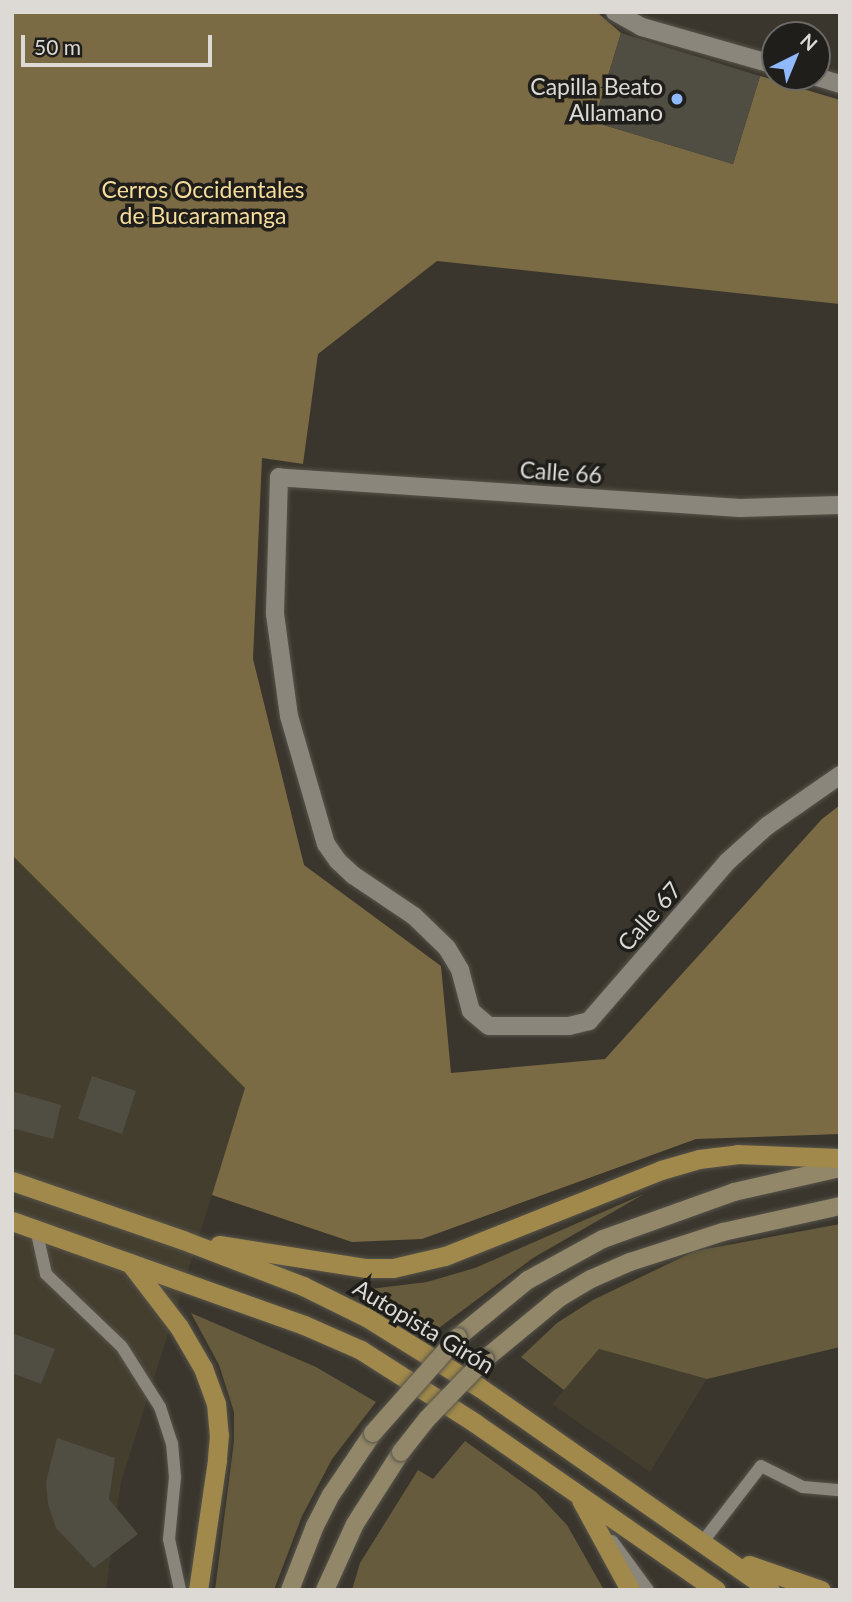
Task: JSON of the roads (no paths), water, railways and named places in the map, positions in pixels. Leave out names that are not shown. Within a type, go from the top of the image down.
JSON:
[{"type":"highway","points":[[183,1240],[366,1268],[393,1268],[445,1256],[662,1170],[699,1158],[737,1154],[840,1158]]},
{"type":"highway","name":"Autopista Girón","points":[[12,1181],[183,1240],[303,1286],[393,1331],[479,1387],[770,1590]]},
{"type":"highway","points":[[12,1221],[304,1325],[361,1350],[475,1423],[716,1590]]},
{"type":"highway","points":[[130,1262],[179,1327],[203,1368],[216,1403],[219,1435],[217,1460],[198,1590]]},
{"type":"highway","points":[[579,1496],[631,1590]]},
{"type":"highway","points":[[701,1544],[767,1574],[821,1590]]},
{"type":"main road","points":[[290,1590],[315,1526],[331,1495],[373,1433],[458,1337],[528,1280],[603,1239],[734,1192],[840,1168]]},
{"type":"main road","points":[[325,1590],[355,1524],[401,1452],[427,1419],[485,1359],[559,1298],[620,1267],[723,1232],[840,1206]]},
{"type":"street","points":[[615,12],[642,27],[761,61]]},
{"type":"street","name":"Calle 66","points":[[476,1017],[471,1011],[460,970],[447,948],[414,916],[338,861],[318,826],[289,716],[276,633],[279,477],[740,509],[840,505]]},
{"type":"street","name":"Calle 67","points":[[476,1017],[489,1026],[569,1026],[589,1021],[727,862],[767,826],[840,775]]},
{"type":"lane","points":[[36,1229],[46,1274],[122,1347],[160,1407],[172,1443],[175,1477],[169,1539],[180,1590]]},
{"type":"lane","points":[[701,1544],[761,1466],[803,1487],[840,1490]]},
{"type":"lane","points":[[579,1496],[648,1590]]},
{"type":"place","name":"Capilla Beato Allamano","points":[[677,99]]},
{"type":"park label","name":"Cerros Occidentales de Bucaramanga","points":[[203,202]]}]
